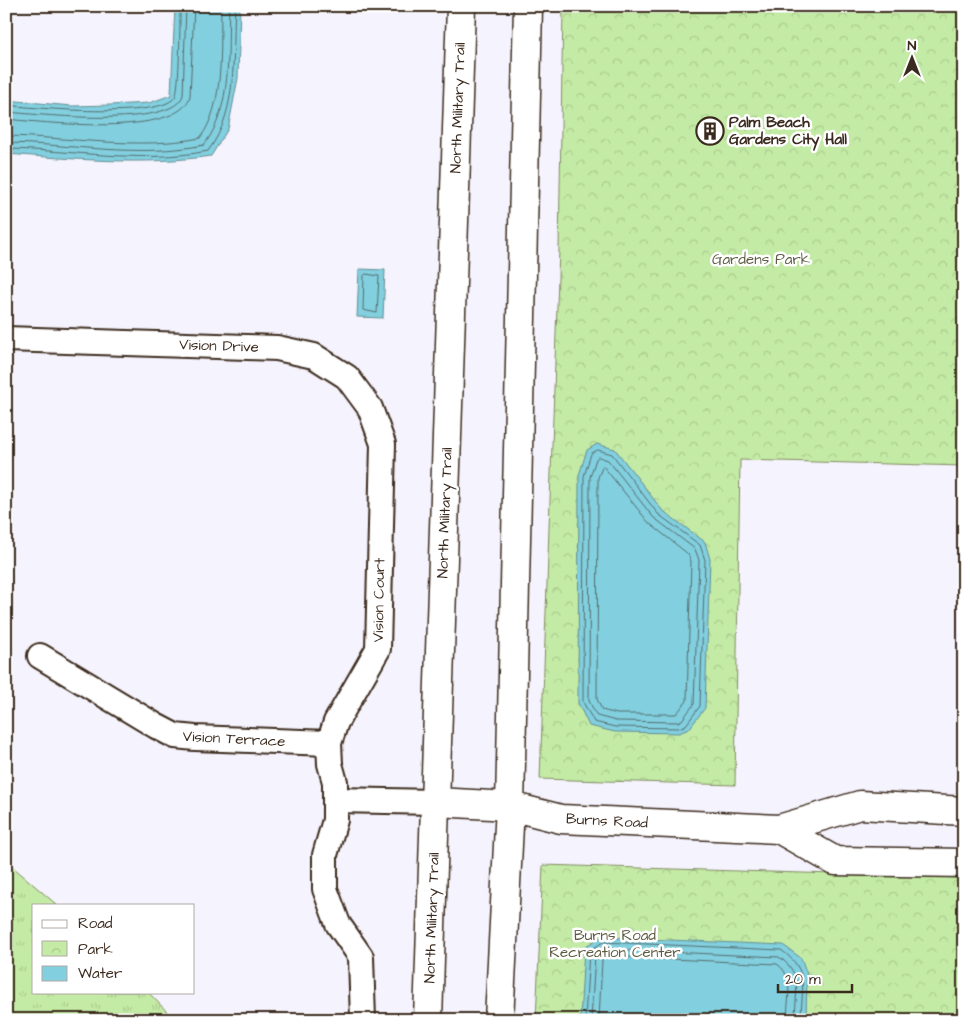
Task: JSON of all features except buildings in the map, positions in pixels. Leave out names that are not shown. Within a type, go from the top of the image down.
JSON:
[{"type":"main road","name":"North Military Trail","points":[[428,1020],[462,6]]},
{"type":"main road","points":[[499,1020],[510,806],[528,6]]},
{"type":"main road","name":"Burns Road","points":[[436,802],[510,806],[562,819],[779,829],[860,805],[964,811]]},
{"type":"main road","name":"Burns Road","points":[[779,829],[834,861],[964,863]]},
{"type":"street","name":"Vision Drive","points":[[6,339],[277,348],[296,351],[331,366],[347,377],[370,408],[383,444]]},
{"type":"street","name":"Vision Court","points":[[329,743],[336,722],[378,649],[383,444]]},
{"type":"street","name":"Vision Terrace","points":[[40,656],[175,736],[329,743]]},
{"type":"street","points":[[329,743],[335,800],[335,820],[325,855],[325,889],[338,924],[361,956],[363,1020]]},
{"type":"street","points":[[335,800],[436,802]]},
{"type":"green space","name":"Gardens Park","points":[[563,6],[964,6],[964,466],[740,460],[735,785],[540,779],[559,250]]},
{"type":"green space","points":[[6,861],[56,904],[32,904],[32,994],[150,994],[175,1020],[6,1020]]},
{"type":"green space","name":"Burns Road Recreation Center","points":[[543,865],[964,878],[964,1020],[536,1020]]},
{"type":"water","points":[[175,6],[240,6],[238,78],[228,129],[211,156],[160,161],[135,161],[6,154],[6,100],[72,106],[110,105],[149,103],[171,95]]},
{"type":"water","points":[[359,269],[385,270],[383,318],[357,317]]},
{"type":"water","points":[[597,444],[615,449],[662,510],[705,542],[710,559],[705,708],[689,729],[679,733],[615,732],[589,726],[578,703],[579,475],[587,450]]},
{"type":"water","points":[[601,937],[783,945],[801,958],[807,974],[806,1020],[580,1020],[584,947]]},
{"type":"place","name":"Palm Beach Gardens City Hall","points":[[710,131]]}]
